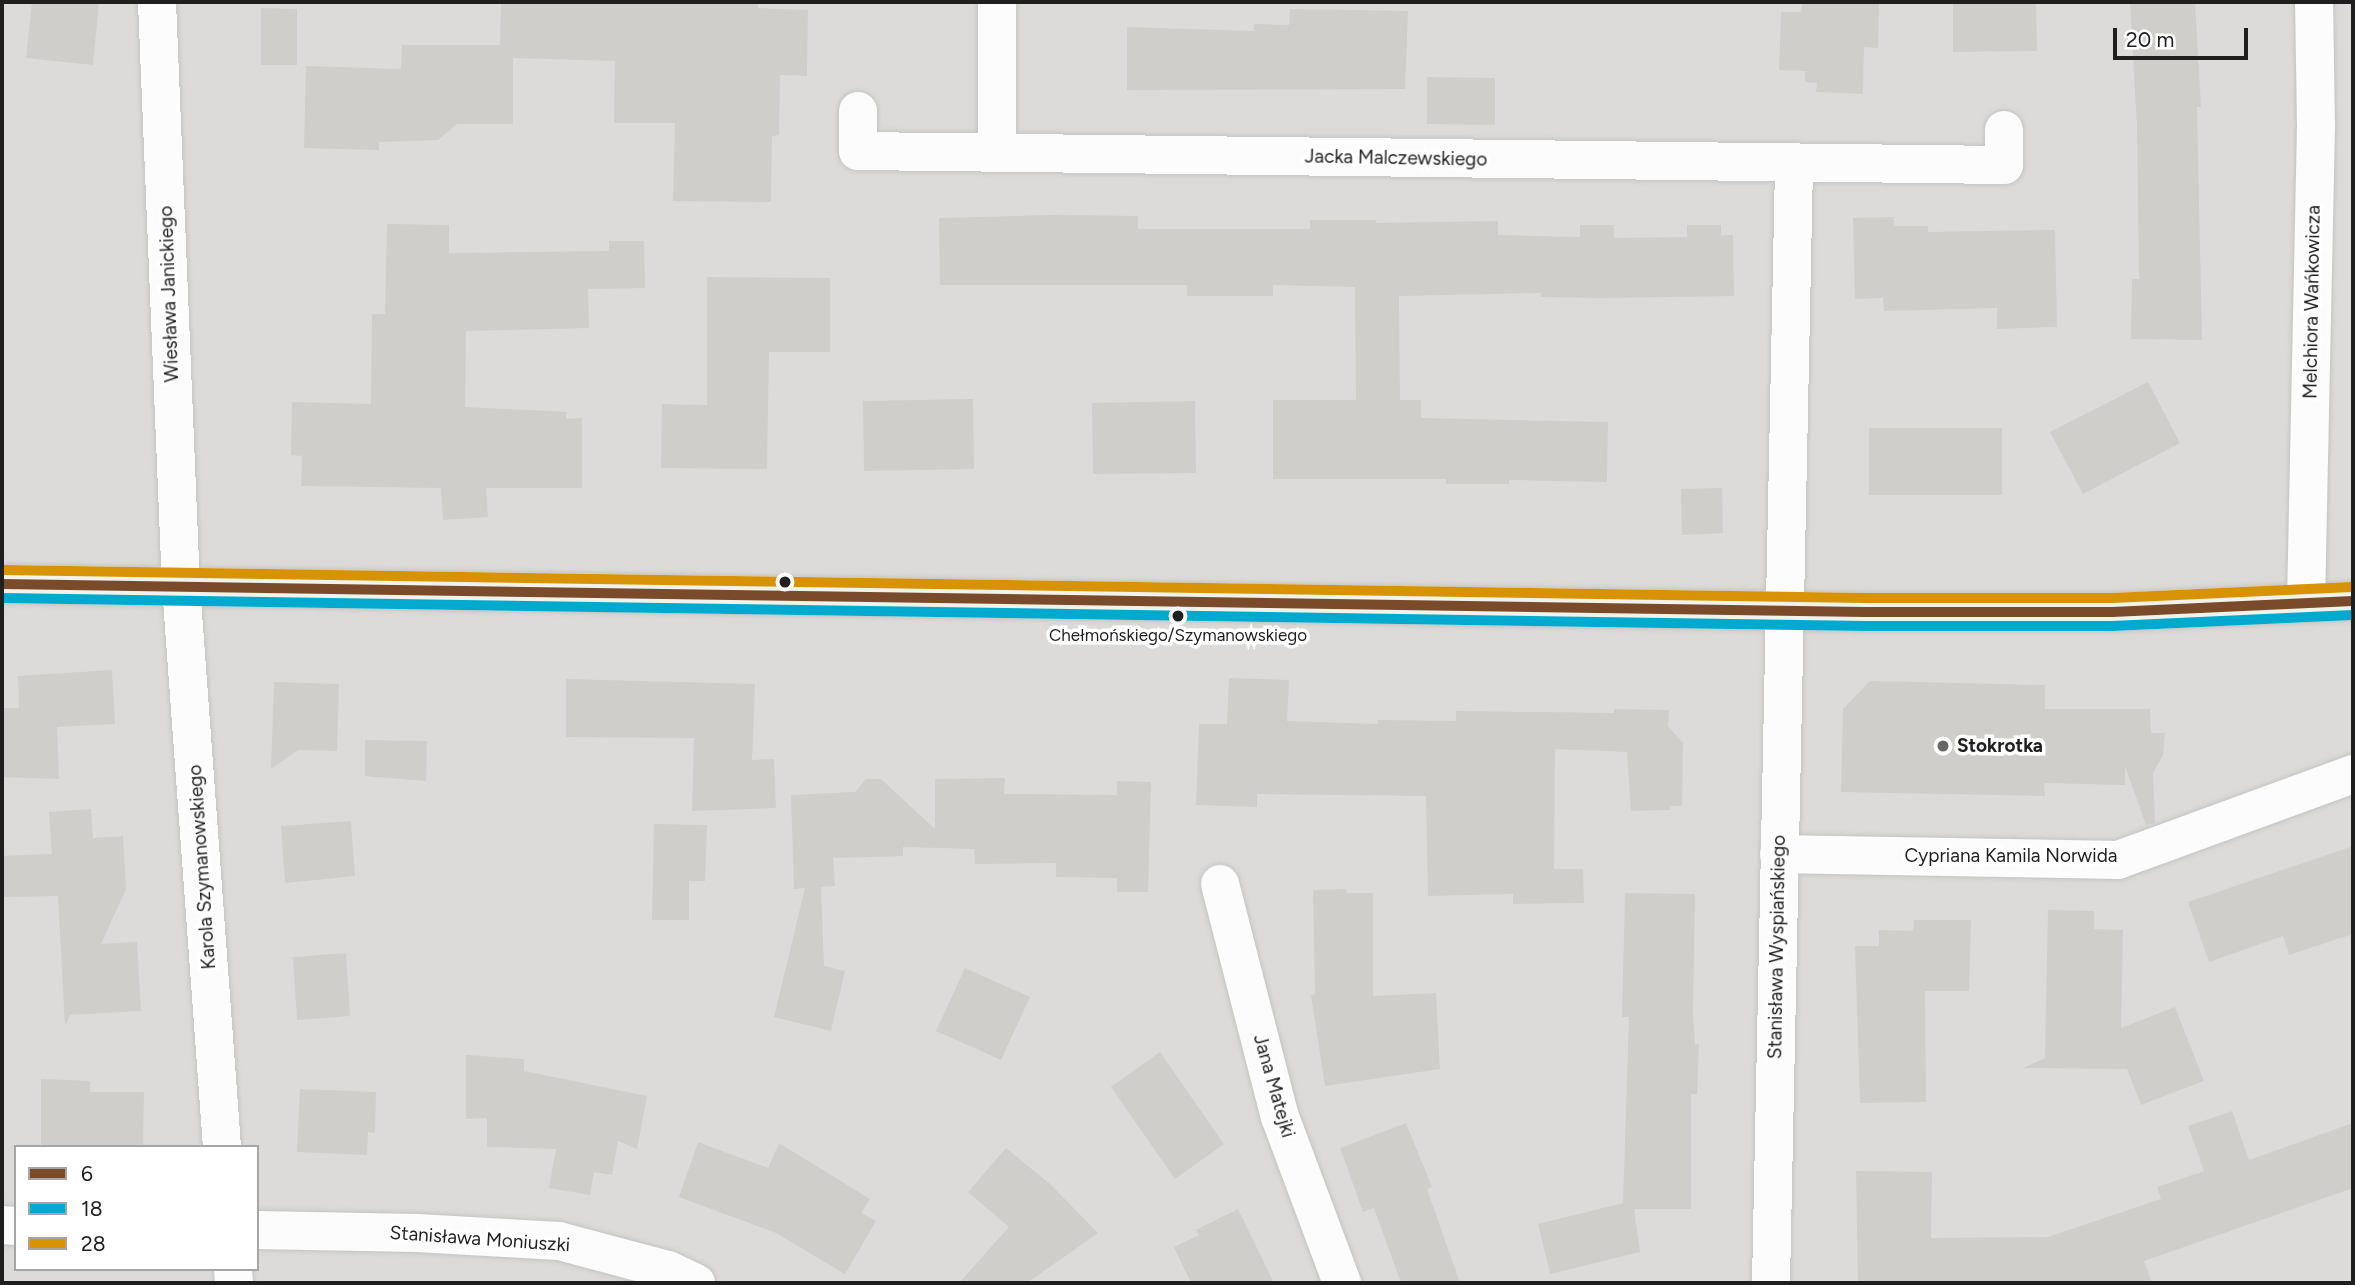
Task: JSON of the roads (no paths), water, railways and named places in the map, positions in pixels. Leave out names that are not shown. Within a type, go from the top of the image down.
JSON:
[{"type":"street","name":"Wiesława Janickiego","points":[[156,2],[181,586]]},
{"type":"street","points":[[997,152],[998,2]]},
{"type":"street","name":"Melchiora Wańkowicza","points":[[2306,603],[2316,126],[2314,2]]},
{"type":"street","name":"Jacka Malczewskiego","points":[[858,111],[858,151],[2004,165],[2004,131]]},
{"type":"street","points":[[1784,610],[1794,164]]},
{"type":"street","points":[[2,584],[1784,610],[2112,612],[2353,601]]},
{"type":"street","name":"Karola Szymanowskiego","points":[[181,586],[222,1145]]},
{"type":"street","name":"Stanisława Wyspiańskiego","points":[[1771,1283],[1784,610]]},
{"type":"street","name":"Cypriana Kamila Norwida","points":[[1779,853],[2118,860],[2353,774]]},
{"type":"street","name":"Jana Matejki","points":[[1220,884],[1280,1117],[1342,1283]]},
{"type":"street","name":"Stanisława Moniuszki","points":[[259,1230],[417,1233],[559,1241],[668,1270],[696,1283]]},
{"type":"place","name":"Chełmońskiego/Szymanowskiego","points":[[1178,616]]},
{"type":"place","name":"Stokrotka","points":[[1943,746]]}]
